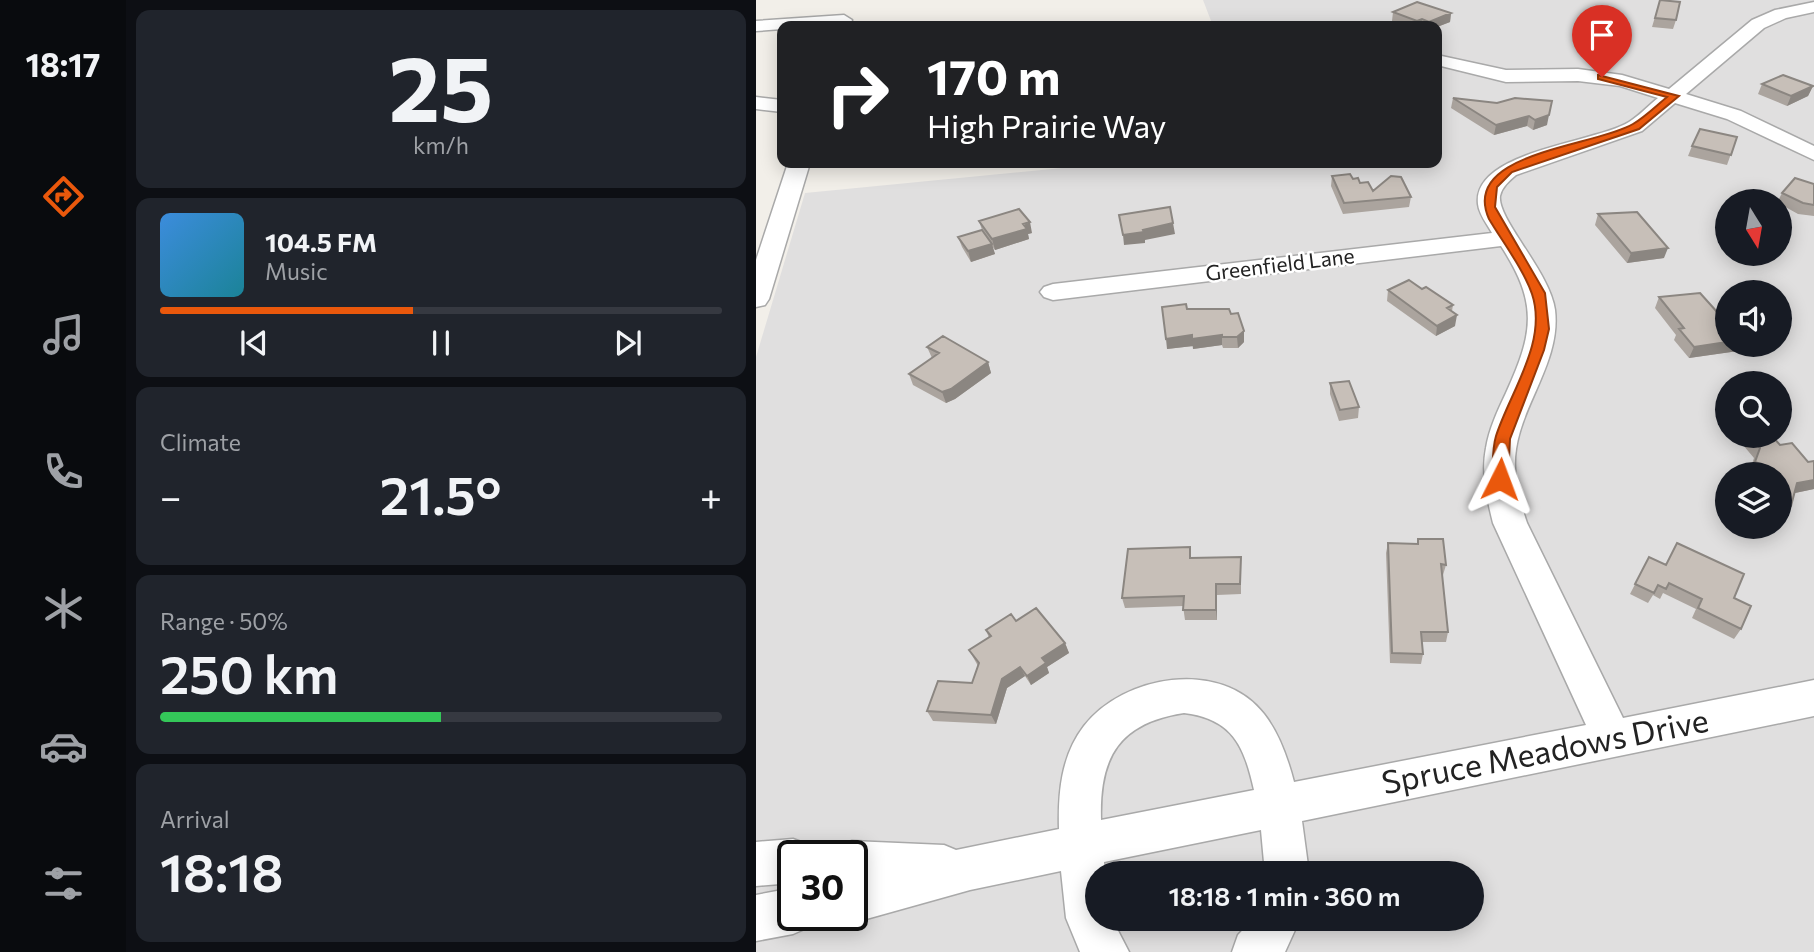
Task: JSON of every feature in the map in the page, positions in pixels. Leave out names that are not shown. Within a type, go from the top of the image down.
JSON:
[{"type":"street","points":[[844,21],[852,0]]},
{"type":"street","points":[[1612,738],[1510,523],[1501,493],[1499,465],[1503,439],[1538,350],[1542,329],[1538,293],[1489,207],[1489,196],[1499,177],[1521,163],[1635,127],[1758,24],[1781,14],[1814,7]]},
{"type":"street","points":[[756,26],[777,25]]},
{"type":"street","points":[[1442,61],[1506,76],[1578,75],[1607,78],[1754,122],[1814,155]]},
{"type":"street","points":[[756,103],[777,105]]},
{"type":"street","points":[[756,299],[797,168]]},
{"type":"street","name":"Greenfield Lane","points":[[1053,292],[1507,238]]},
{"type":"street","points":[[1106,952],[1095,937],[1085,909],[1080,784],[1087,759],[1099,738],[1117,719],[1138,706],[1160,698],[1203,698],[1227,707],[1247,723],[1265,753],[1285,861]]},
{"type":"street","name":"Spruce Meadows Drive","points":[[868,896],[970,868],[1814,698]]},
{"type":"street","points":[[756,864],[777,862]]},
{"type":"street","name":"Spruce Meadows Drive","points":[[868,864],[970,868]]},
{"type":"street","points":[[756,918],[777,914]]},
{"type":"street","points":[[1255,952],[1271,931]]},
{"type":"shaded area","points":[[1203,0],[1814,0],[1814,952],[756,952],[756,357],[805,193],[1062,168],[1442,168],[1442,21],[1211,21]]},
{"type":"building","points":[[1660,0],[1680,2],[1676,20],[1655,18]]},
{"type":"building","points":[[1417,2],[1451,13],[1431,21],[1417,21],[1393,12]]},
{"type":"building","points":[[1783,75],[1813,86],[1791,96],[1762,84]]},
{"type":"building","points":[[1453,98],[1497,103],[1515,98],[1552,101],[1549,115],[1535,120],[1529,116],[1496,125]]},
{"type":"building","points":[[1700,129],[1737,137],[1731,155],[1692,146]]},
{"type":"building","points":[[1350,174],[1353,179],[1358,178],[1360,183],[1368,182],[1373,191],[1391,176],[1401,177],[1411,197],[1344,203],[1332,176]]},
{"type":"building","points":[[1795,178],[1814,184],[1814,205],[1792,198],[1792,189],[1785,189]]},
{"type":"building","points":[[1170,207],[1173,223],[1123,235],[1119,215]]},
{"type":"building","points":[[1019,209],[1030,222],[1023,224],[1027,229],[992,239],[979,221]]},
{"type":"building","points":[[1637,212],[1668,248],[1631,253],[1598,214]]},
{"type":"building","points":[[982,230],[992,244],[968,251],[958,237]]},
{"type":"building","points":[[1409,280],[1422,289],[1426,287],[1453,305],[1447,308],[1457,315],[1437,326],[1388,290]]},
{"type":"building","points":[[1700,293],[1715,310],[1715,344],[1694,347],[1679,329],[1684,328],[1659,297]]},
{"type":"building","points":[[1186,304],[1187,309],[1229,309],[1231,314],[1238,313],[1244,331],[1237,337],[1222,335],[1192,339],[1192,335],[1166,339],[1162,307]]},
{"type":"building","points":[[943,336],[988,362],[951,389],[942,392],[909,374],[939,353],[927,347]]},
{"type":"building","points":[[1349,381],[1359,407],[1340,410],[1330,383]]},
{"type":"building","points":[[1792,443],[1808,462],[1814,461],[1814,480],[1797,483],[1792,502],[1792,462],[1755,462],[1760,448],[1792,448]]},
{"type":"building","points":[[1418,539],[1443,539],[1446,565],[1441,564],[1448,632],[1421,632],[1423,654],[1392,653],[1388,543],[1418,544]]},
{"type":"building","points":[[1677,543],[1744,574],[1734,598],[1751,606],[1741,629],[1698,608],[1702,599],[1669,583],[1666,589],[1658,585],[1654,593],[1635,584],[1649,557],[1666,565]]},
{"type":"building","points":[[1190,547],[1190,558],[1241,557],[1240,584],[1216,584],[1216,610],[1183,610],[1184,596],[1122,598],[1128,549]]},
{"type":"building","points":[[1036,608],[1065,643],[1042,658],[1046,663],[1027,676],[1020,667],[1002,679],[991,715],[927,711],[938,681],[972,683],[979,663],[969,650],[991,636],[986,630],[1011,614],[1016,621]]},
{"type":"route","points":[[1500,479],[1503,439],[1538,350],[1542,310],[1529,274],[1489,207],[1489,196],[1492,186],[1508,170],[1521,163],[1618,135],[1647,120],[1674,96],[1602,77]]}]
